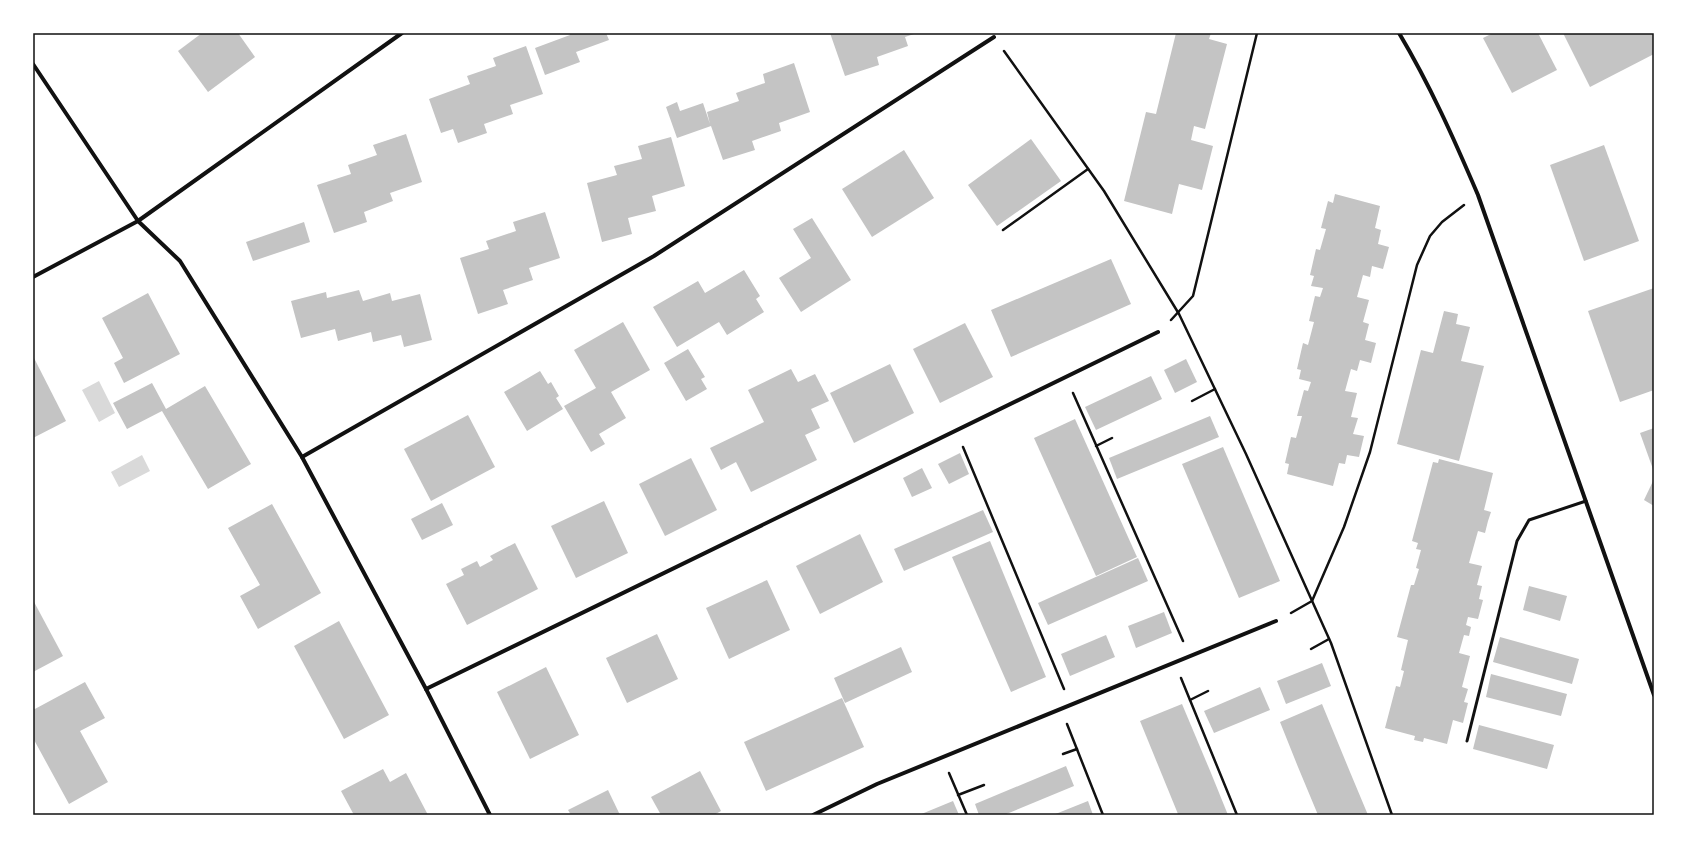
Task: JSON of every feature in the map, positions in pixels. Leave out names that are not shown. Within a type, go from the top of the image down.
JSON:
[{"type":"street","points":[[33,277],[138,221],[402,33]]},
{"type":"street","points":[[1399,33],[1416,62],[1449,128],[1478,195],[1654,695]]},
{"type":"street","points":[[302,458],[654,256],[994,37]]},
{"type":"street","points":[[33,64],[138,221],[180,261],[302,458],[426,689],[490,815]]},
{"type":"street","points":[[426,689],[1158,332]]},
{"type":"street","points":[[812,815],[877,784],[1276,621]]},
{"type":"lane","points":[[1468,742],[1517,541],[1530,520],[1586,501]]},
{"type":"path","points":[[1158,332],[1179,314],[1193,296],[1257,33]]},
{"type":"path","points":[[994,37],[1104,191],[1179,314],[1249,461],[1330,639],[1392,815]]},
{"type":"path","points":[[1003,230],[1088,169]]},
{"type":"path","points":[[1276,621],[1312,601],[1344,527],[1370,452],[1417,265],[1430,236],[1442,222],[1478,195]]},
{"type":"path","points":[[1066,377],[1190,656]]},
{"type":"path","points":[[1192,401],[1215,389]]},
{"type":"path","points":[[1096,446],[1112,438]]},
{"type":"path","points":[[967,457],[1070,705]]},
{"type":"path","points":[[1311,649],[1330,639]]},
{"type":"path","points":[[1174,662],[1237,815]]},
{"type":"path","points":[[1190,700],[1208,691]]},
{"type":"path","points":[[1060,709],[1103,815]]},
{"type":"path","points":[[1063,754],[1077,749]]},
{"type":"path","points":[[943,757],[967,815]]},
{"type":"path","points":[[958,795],[984,785]]},
{"type":"shaded area","points":[[99,381],[115,413],[99,422],[82,390]]},
{"type":"shaded area","points":[[142,455],[150,471],[119,487],[111,472]]},
{"type":"building","points":[[202,33],[238,33],[255,57],[208,92],[178,51]]},
{"type":"building","points":[[569,33],[606,33],[609,40],[576,52],[580,62],[545,75],[535,48],[570,35]]},
{"type":"building","points":[[830,33],[917,33],[905,37],[908,46],[877,57],[879,65],[845,76]]},
{"type":"building","points":[[1176,33],[1211,33],[1209,39],[1227,44],[1205,129],[1194,126],[1191,140],[1213,146],[1202,190],[1179,184],[1172,214],[1124,201],[1146,112],[1156,114]]},
{"type":"building","points":[[1493,33],[1538,33],[1557,70],[1512,93],[1483,38]]},
{"type":"building","points":[[1563,33],[1654,33],[1654,54],[1590,87]]},
{"type":"building","points":[[526,46],[543,94],[510,105],[513,114],[484,124],[487,133],[458,143],[453,129],[441,133],[429,99],[470,84],[467,76],[496,66],[493,58]]},
{"type":"building","points":[[794,63],[810,112],[779,123],[781,131],[752,141],[755,150],[723,160],[711,126],[677,138],[666,107],[677,102],[680,111],[703,103],[710,124],[707,112],[739,101],[736,93],[765,83],[763,74]]},
{"type":"building","points":[[406,134],[422,182],[390,193],[393,201],[364,212],[367,222],[334,233],[317,185],[351,174],[348,165],[377,155],[373,145]]},
{"type":"building","points":[[671,137],[685,186],[652,196],[656,211],[628,218],[632,234],[602,242],[587,183],[617,175],[614,166],[642,159],[638,146]]},
{"type":"building","points":[[1031,139],[1061,181],[997,226],[968,185]]},
{"type":"building","points":[[1604,145],[1639,241],[1584,261],[1550,165]]},
{"type":"building","points":[[904,150],[934,198],[872,237],[842,189]]},
{"type":"building","points":[[1335,194],[1380,206],[1375,228],[1381,230],[1378,244],[1389,247],[1383,269],[1372,266],[1370,277],[1363,275],[1357,297],[1369,300],[1363,322],[1369,324],[1365,340],[1376,343],[1371,363],[1360,360],[1357,371],[1351,369],[1345,391],[1357,393],[1351,417],[1358,418],[1353,434],[1364,436],[1359,457],[1347,455],[1345,464],[1339,463],[1333,486],[1287,474],[1289,464],[1285,463],[1291,437],[1296,438],[1302,416],[1297,416],[1304,390],[1308,391],[1311,382],[1299,379],[1301,370],[1297,369],[1303,343],[1308,345],[1314,322],[1309,321],[1315,296],[1320,297],[1323,288],[1311,286],[1314,276],[1310,275],[1316,249],[1320,250],[1326,229],[1321,228],[1328,201],[1333,203]]},
{"type":"building","points":[[545,212],[560,258],[529,268],[533,280],[503,290],[508,304],[478,314],[460,258],[489,249],[486,241],[516,231],[513,222]]},
{"type":"building","points":[[812,218],[851,280],[801,312],[779,278],[811,258],[793,229]]},
{"type":"building","points":[[304,222],[310,242],[253,261],[246,242]]},
{"type":"building","points":[[1111,259],[1131,304],[1011,357],[991,310]]},
{"type":"building","points":[[744,270],[760,296],[756,299],[764,312],[727,335],[719,322],[677,347],[653,307],[698,281],[705,293]]},
{"type":"building","points":[[1654,288],[1654,390],[1620,402],[1588,311]]},
{"type":"building","points":[[359,290],[363,301],[390,293],[392,301],[420,294],[432,340],[404,347],[401,335],[373,342],[371,332],[338,341],[335,329],[301,338],[291,301],[326,292],[327,298]]},
{"type":"building","points":[[148,293],[180,354],[124,383],[114,363],[123,358],[102,318]]},
{"type":"building","points":[[1444,311],[1458,314],[1456,324],[1470,327],[1461,361],[1484,366],[1459,461],[1397,444],[1421,350],[1433,353]]},
{"type":"building","points":[[623,322],[650,370],[611,392],[626,418],[599,434],[605,444],[591,452],[564,406],[596,388],[574,350]]},
{"type":"building","points":[[965,323],[993,377],[940,403],[913,349]]},
{"type":"building","points":[[688,349],[705,377],[701,379],[707,389],[686,401],[664,363]]},
{"type":"building","points":[[33,356],[66,421],[33,438]]},
{"type":"building","points":[[1186,359],[1197,382],[1175,393],[1164,370]]},
{"type":"building","points":[[890,364],[914,413],[854,443],[830,393]]},
{"type":"building","points":[[791,369],[798,382],[815,374],[829,401],[811,409],[820,428],[805,435],[817,460],[751,492],[736,462],[721,470],[710,448],[764,422],[748,390]]},
{"type":"building","points":[[540,371],[548,384],[551,382],[559,396],[556,398],[563,409],[527,431],[504,392]]},
{"type":"building","points":[[1151,376],[1162,399],[1096,430],[1085,407]]},
{"type":"building","points":[[152,383],[166,409],[205,386],[251,464],[208,489],[162,411],[127,429],[113,403]]},
{"type":"building","points":[[468,415],[495,467],[431,501],[404,449]]},
{"type":"building","points":[[1210,416],[1219,437],[1117,479],[1109,458]]},
{"type":"building","points":[[1075,419],[1137,557],[1096,576],[1034,438]]},
{"type":"building","points":[[1654,428],[1654,472],[1640,433]]},
{"type":"building","points":[[1223,447],[1280,581],[1239,598],[1182,464]]},
{"type":"building","points":[[960,453],[969,474],[949,484],[938,464]]},
{"type":"building","points":[[691,458],[717,510],[665,536],[639,484]]},
{"type":"building","points":[[1439,459],[1493,473],[1484,510],[1491,512],[1485,533],[1478,531],[1469,563],[1482,566],[1477,585],[1482,586],[1479,599],[1483,600],[1478,619],[1468,617],[1466,625],[1471,627],[1469,636],[1464,635],[1459,653],[1470,656],[1462,687],[1468,689],[1464,702],[1468,703],[1463,723],[1453,720],[1447,744],[1424,738],[1423,742],[1414,740],[1415,736],[1385,728],[1396,686],[1400,687],[1404,671],[1401,670],[1408,640],[1397,637],[1411,585],[1414,585],[1419,569],[1416,568],[1421,550],[1416,549],[1418,543],[1412,541],[1433,462],[1438,463]]},
{"type":"building","points":[[922,468],[932,488],[912,497],[903,478]]},
{"type":"building","points":[[1654,479],[1654,506],[1644,500]]},
{"type":"building","points":[[604,501],[628,553],[576,578],[551,526]]},
{"type":"building","points":[[442,503],[453,525],[422,540],[411,519]]},
{"type":"building","points":[[272,504],[321,593],[258,629],[240,596],[260,585],[228,528]]},
{"type":"building","points":[[983,510],[993,532],[904,571],[894,549]]},
{"type":"building","points":[[860,534],[883,582],[820,614],[796,566]]},
{"type":"building","points":[[990,541],[1046,677],[1011,692],[952,557]]},
{"type":"building","points":[[515,543],[538,589],[467,625],[446,584],[464,575],[461,569],[477,561],[480,567],[493,560],[490,556]]},
{"type":"building","points":[[1138,558],[1148,581],[1048,625],[1038,603]]},
{"type":"building","points":[[767,580],[790,630],[729,659],[706,608]]},
{"type":"building","points":[[1529,586],[1567,596],[1560,621],[1523,610]]},
{"type":"building","points":[[33,600],[63,656],[33,672]]},
{"type":"building","points":[[1164,612],[1172,633],[1136,648],[1128,626]]},
{"type":"building","points":[[339,621],[389,715],[344,739],[294,646]]},
{"type":"building","points":[[657,634],[678,679],[627,703],[606,658]]},
{"type":"building","points":[[1106,635],[1115,657],[1070,676],[1061,654]]},
{"type":"building","points":[[1500,637],[1579,659],[1572,684],[1493,662]]},
{"type":"building","points":[[901,647],[912,672],[845,703],[834,678]]},
{"type":"building","points":[[1322,663],[1331,686],[1286,704],[1277,681]]},
{"type":"building","points":[[546,667],[579,735],[530,759],[497,692]]},
{"type":"building","points":[[1491,674],[1567,694],[1561,716],[1486,697]]},
{"type":"building","points":[[85,682],[105,718],[80,731],[108,782],[69,804],[33,738],[33,710]]},
{"type":"building","points":[[1260,687],[1270,710],[1214,733],[1204,711]]},
{"type":"building","points":[[842,698],[864,747],[766,791],[744,742]]},
{"type":"building","points":[[1182,704],[1228,815],[1178,814],[1140,721]]},
{"type":"building","points":[[1322,704],[1368,815],[1318,815],[1298,767],[1280,722]]},
{"type":"building","points":[[1479,725],[1554,745],[1547,769],[1473,749]]},
{"type":"building","points":[[1066,766],[1074,786],[1004,815],[979,815],[975,804]]},
{"type":"building","points":[[383,769],[390,782],[406,773],[428,815],[354,815],[341,791]]},
{"type":"building","points":[[700,771],[721,811],[714,815],[661,815],[651,797]]},
{"type":"building","points":[[608,790],[620,815],[571,815],[568,810]]},
{"type":"building","points":[[953,801],[959,815],[919,815]]},
{"type":"building","points":[[1088,801],[1093,815],[1053,815]]}]
